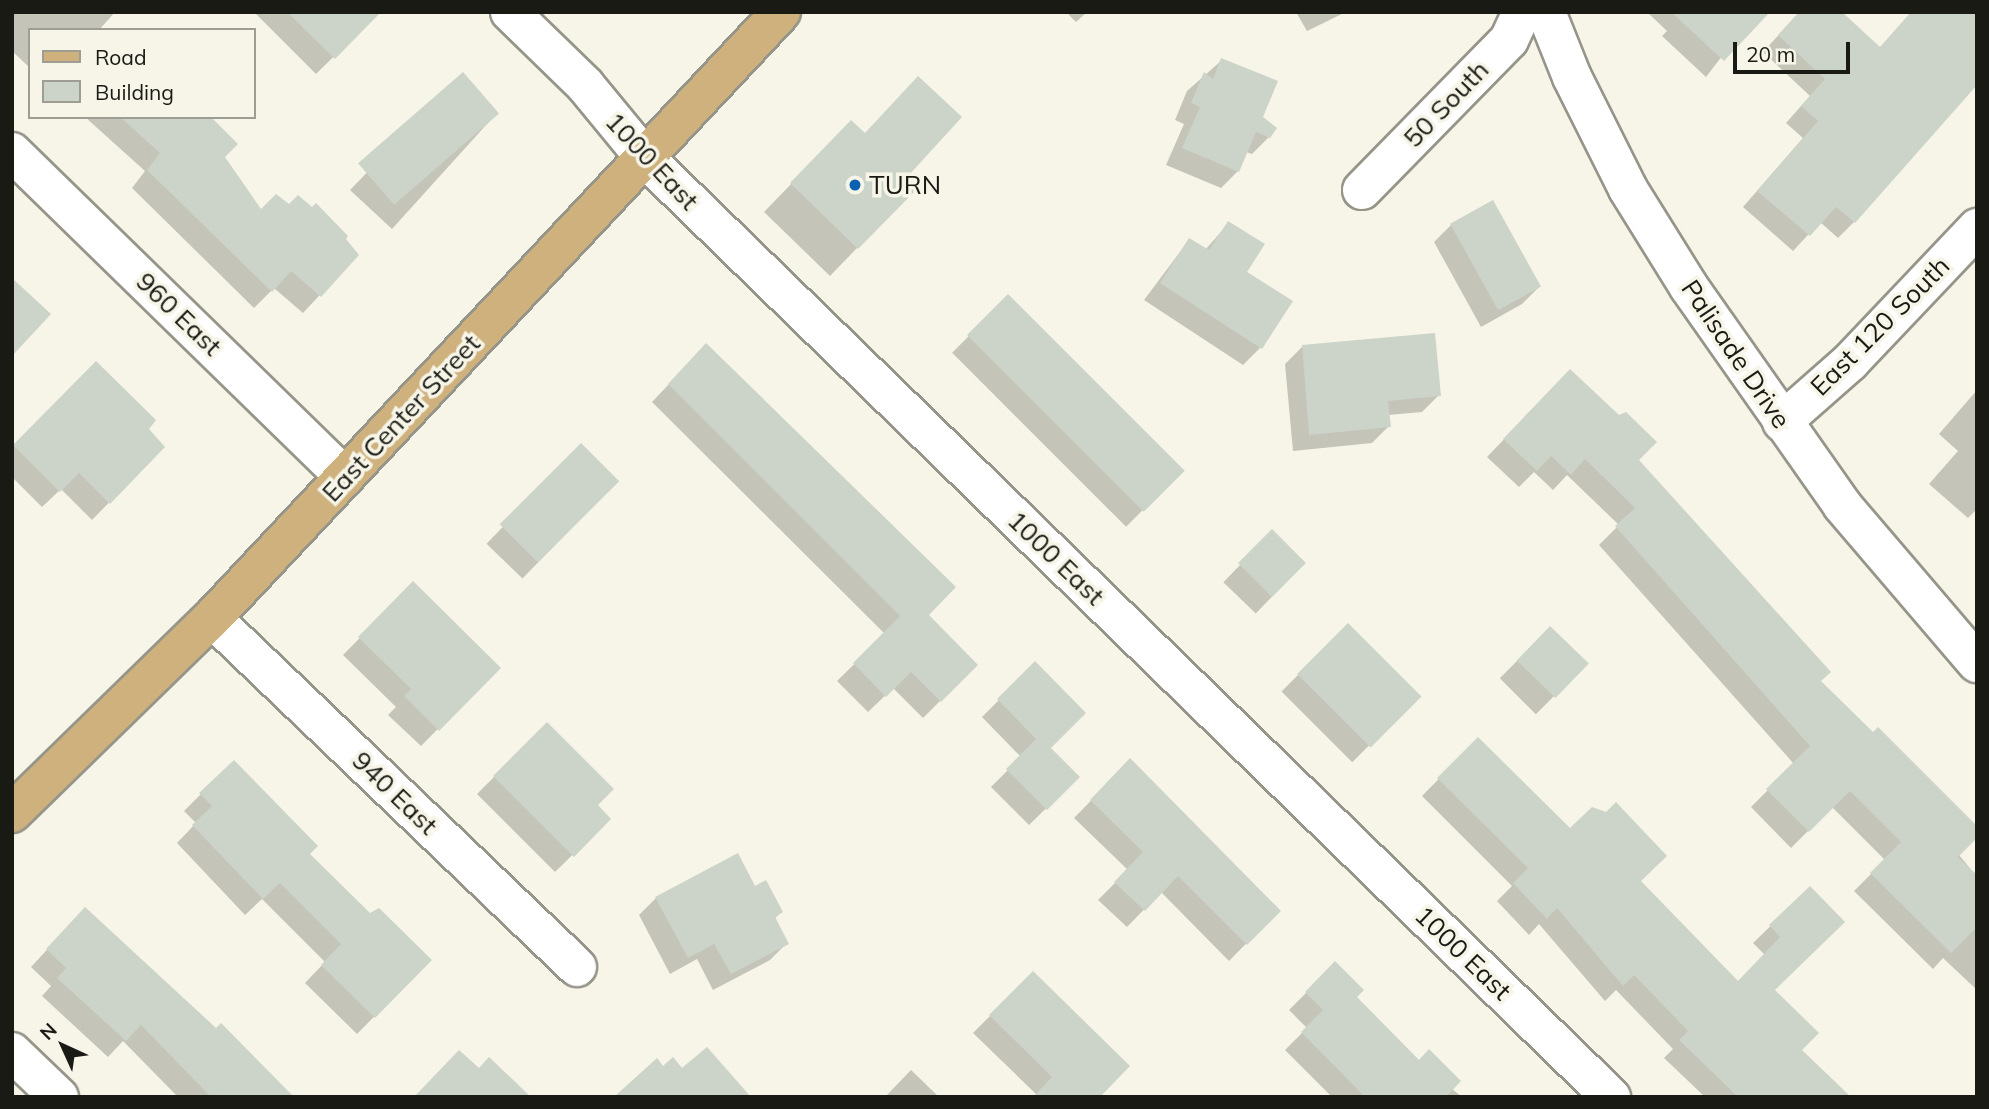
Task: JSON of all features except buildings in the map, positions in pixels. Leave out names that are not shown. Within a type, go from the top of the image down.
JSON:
[{"type":"main road","name":"East Center Street","points":[[12,813],[212,618],[646,159],[781,12]]},
{"type":"street","name":"1000 East","points":[[510,12],[584,85],[646,159],[1611,1097]]},
{"type":"street","name":"50 South","points":[[1362,190],[1509,40],[1522,12]]},
{"type":"street","name":"Palisade Drive","points":[[1546,12],[1572,78],[1628,189],[1782,422],[1888,562],[1977,663]]},
{"type":"street","name":"960 East","points":[[12,152],[345,477]]},
{"type":"street","name":"East 120 South","points":[[1782,422],[1850,362],[1977,228]]},
{"type":"street","name":"940 East","points":[[212,618],[577,967]]},
{"type":"street","points":[[12,1052],[58,1097]]},
{"type":"place","name":"TURN","points":[[855,185]]}]
